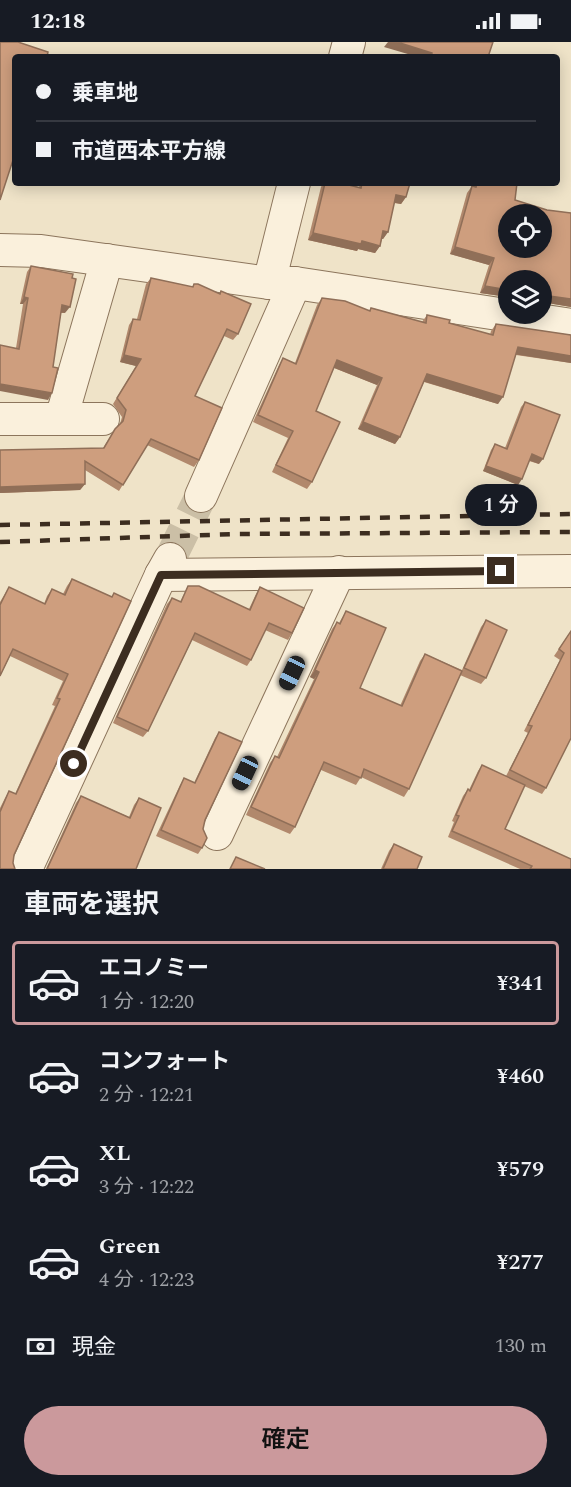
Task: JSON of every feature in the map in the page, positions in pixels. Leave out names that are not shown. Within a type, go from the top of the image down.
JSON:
[{"type":"street","points":[[201,496],[282,283],[294,186]]},
{"type":"street","points":[[0,250],[40,251],[571,325]]},
{"type":"street","points":[[61,419],[107,261]]},
{"type":"street","points":[[0,419],[103,419]]},
{"type":"street","points":[[26,869],[166,567],[339,572],[571,571]]},
{"type":"street","points":[[217,834],[339,572]]},
{"type":"building","points":[[0,42],[18,42],[48,52],[48,54],[12,54],[12,163],[0,200]]},
{"type":"building","points":[[397,42],[493,42],[489,54],[432,53]]},
{"type":"building","points":[[324,186],[361,188],[361,186],[409,186],[406,197],[396,195],[388,232],[383,231],[380,246],[313,233]]},
{"type":"building","points":[[472,186],[517,186],[515,200],[528,204],[498,204],[498,258],[552,258],[552,211],[571,213],[571,299],[552,296],[552,270],[498,270],[498,288],[485,286],[494,258],[455,247]]},
{"type":"building","points":[[31,266],[73,274],[72,278],[76,279],[70,307],[62,305],[53,367],[58,368],[52,393],[0,384],[0,345],[19,349],[28,298],[24,297]]},
{"type":"building","points":[[151,278],[193,287],[194,284],[198,284],[251,304],[238,334],[227,329],[195,396],[222,408],[199,460],[151,439],[123,485],[85,461],[85,484],[0,487],[0,450],[104,448],[115,429],[123,421],[126,410],[117,398],[141,359],[124,355],[133,319],[140,320]]},
{"type":"building","points":[[322,298],[345,301],[370,311],[371,308],[426,323],[427,315],[450,320],[449,323],[493,335],[496,324],[571,335],[571,356],[518,347],[503,397],[427,374],[400,437],[363,422],[382,378],[337,360],[316,411],[340,422],[312,482],[276,465],[293,431],[258,415],[283,358],[296,364]]},
{"type":"building","points":[[525,402],[560,415],[543,459],[532,454],[522,479],[486,466],[495,444],[507,449]]},
{"type":"building","points":[[72,579],[112,597],[114,593],[131,601],[14,855],[15,869],[0,869],[0,812],[9,791],[16,794],[60,699],[57,698],[68,674],[13,649],[0,676],[0,605],[9,587],[45,604],[52,589],[65,595]]},
{"type":"building","points":[[188,586],[199,586],[250,610],[260,587],[304,608],[292,633],[269,623],[251,660],[195,633],[148,731],[117,717],[172,598],[181,602]]},
{"type":"building","points":[[346,611],[386,628],[360,688],[402,706],[425,654],[462,671],[409,789],[364,769],[361,778],[324,762],[295,827],[251,807],[275,756],[279,758],[319,672],[315,670],[337,622],[340,624]]},
{"type":"building","points":[[486,620],[507,630],[486,678],[464,668]]},
{"type":"building","points":[[571,631],[571,738],[546,788],[510,770],[532,726],[528,725],[564,653],[559,649]]},
{"type":"building","points":[[219,732],[242,742],[205,820],[203,829],[207,838],[202,848],[161,830],[184,778],[195,783]]},
{"type":"building","points":[[482,765],[525,785],[505,829],[571,859],[571,869],[530,869],[532,866],[452,831],[459,816],[456,815]]},
{"type":"building","points":[[81,796],[130,818],[139,798],[161,808],[136,869],[47,869]]},
{"type":"building","points":[[394,844],[422,857],[417,869],[383,869]]},
{"type":"building","points":[[236,857],[265,869],[230,869]]},
{"type":"tunnel","points":[[170,559],[201,496]]},
{"type":"railway","points":[[0,525],[571,514]]},
{"type":"railway","points":[[0,542],[236,534],[571,532]]},
{"type":"route","points":[[74,764],[161,575],[501,571]]}]
